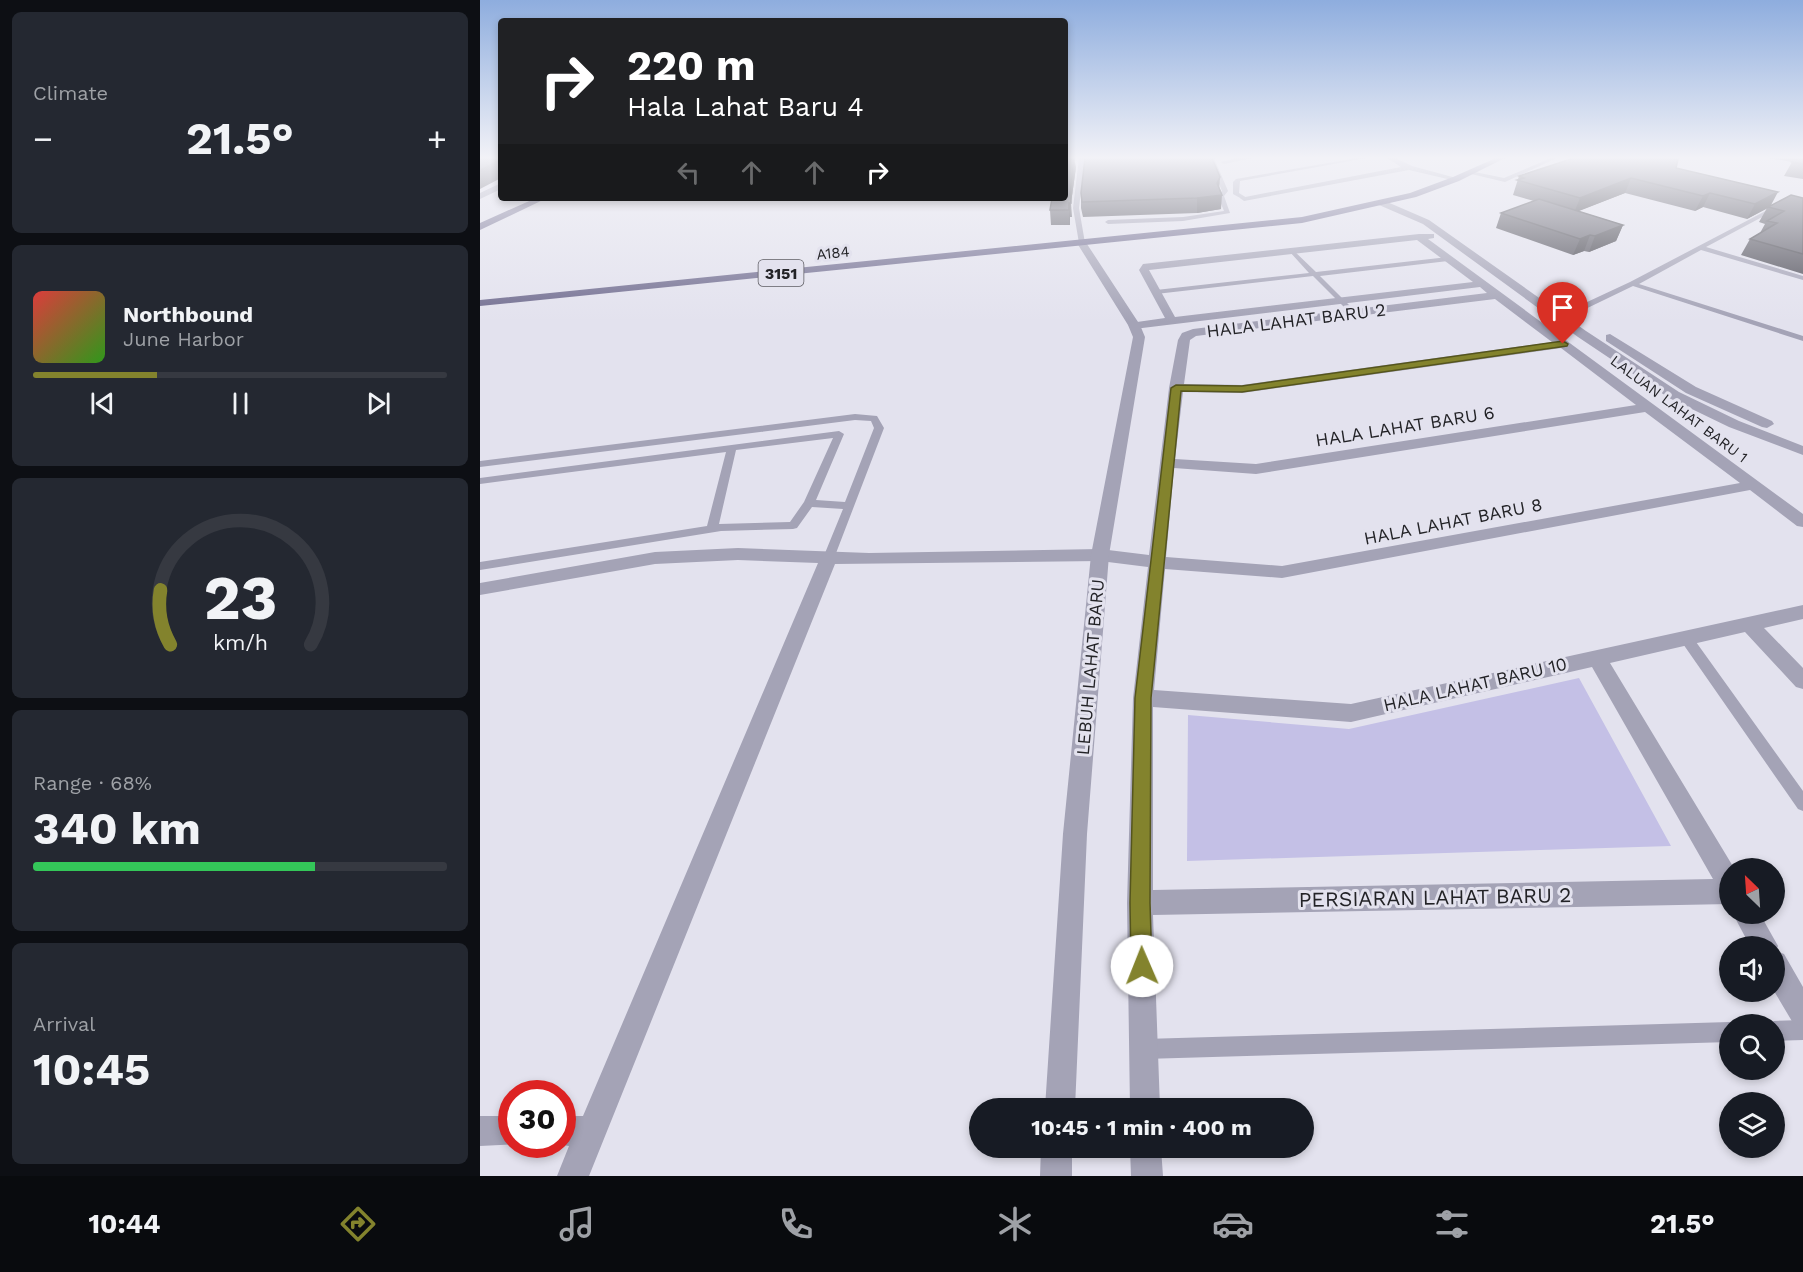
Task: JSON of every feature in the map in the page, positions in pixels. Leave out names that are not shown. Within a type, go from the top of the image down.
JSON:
[{"type":"main road","points":[[480,222],[505,213]]},
{"type":"main road","points":[[480,227],[511,213]]},
{"type":"main road","name":"A184","points":[[480,303],[1194,233],[1302,220],[1335,213]]},
{"type":"street","points":[[1408,213],[1421,219],[1555,315],[1674,395],[1734,424],[1803,452]]},
{"type":"street","points":[[1417,213],[1431,218],[1457,234],[1691,390],[1803,438]]},
{"type":"street","points":[[1172,321],[1144,270],[1147,266],[1457,234]]},
{"type":"street","name":"LALUAN LAHAT BARU 1","points":[[1419,237],[1803,522]]},
{"type":"street","name":"LEBUH LAHAT BARU","points":[[1061,1098],[1075,834],[1100,555],[1139,337],[1134,325],[1082,243]]},
{"type":"street","name":"HALA LAHAT BARU 2","points":[[1134,325],[1482,284]]},
{"type":"street","name":"HALA LAHAT BARU 2","points":[[1146,1098],[1140,903],[1143,698],[1167,464],[1184,340],[1186,336],[1498,296]]},
{"type":"street","points":[[1176,388],[1242,389],[1563,344]]},
{"type":"street","name":"HALA LAHAT BARU 6","points":[[1167,464],[1257,469],[1648,407]]},
{"type":"street","name":"HALA LAHAT BARU 8","points":[[480,589],[655,558],[738,554],[829,558],[1100,555],[1282,572],[1754,485]]},
{"type":"street","points":[[573,1176],[577,1131],[829,558]]},
{"type":"street","name":"HALA LAHAT BARU 10","points":[[1143,698],[1351,713],[1803,612]]},
{"type":"street","points":[[1750,625],[1803,681]]},
{"type":"street","points":[[1596,657],[1719,866]]},
{"type":"street","name":"PERSIARAN LAHAT BARU 2","points":[[1140,903],[1719,891]]},
{"type":"street","points":[[1785,982],[1803,1013]]},
{"type":"street","points":[[480,1131],[498,1131]]},
{"type":"street","points":[[1056,1176],[1057,1158]]},
{"type":"street","points":[[1146,1158],[1147,1176]]},
{"type":"lane","points":[[1077,213],[1082,243]]},
{"type":"lane","points":[[1108,222],[1183,219],[1228,213]]},
{"type":"lane","points":[[1555,315],[1572,312],[1633,284],[1766,213]]},
{"type":"lane","points":[[1183,219],[1194,233]]},
{"type":"lane","points":[[1701,248],[1801,278]]},
{"type":"lane","points":[[1291,250],[1352,314]]},
{"type":"lane","points":[[1156,292],[1448,259]]},
{"type":"lane","points":[[1633,284],[1803,339]]},
{"type":"lane","points":[[480,464],[843,418],[874,418],[879,428],[829,558]]},
{"type":"lane","points":[[480,481],[838,434],[809,503],[793,525],[712,528],[480,566]]},
{"type":"lane","points":[[712,528],[732,448]]},
{"type":"lane","points":[[809,503],[849,506]]},
{"type":"lane","points":[[1686,638],[1803,804]]},
{"type":"lane","points":[[1785,1031],[1803,1030]]},
{"type":"lane","points":[[1144,1048],[1719,1032]]},
{"type":"shaded area","points":[[1579,678],[1671,846],[1187,861],[1188,715],[1349,729]]},
{"type":"building","points":[[1501,213],[1584,213],[1623,225],[1580,239]]},
{"type":"building","points":[[1781,213],[1803,213],[1803,254],[1750,239],[1777,223],[1767,221]]},
{"type":"route","points":[[1142,966],[1140,903],[1143,698],[1176,388],[1242,389],[1563,344]]}]
